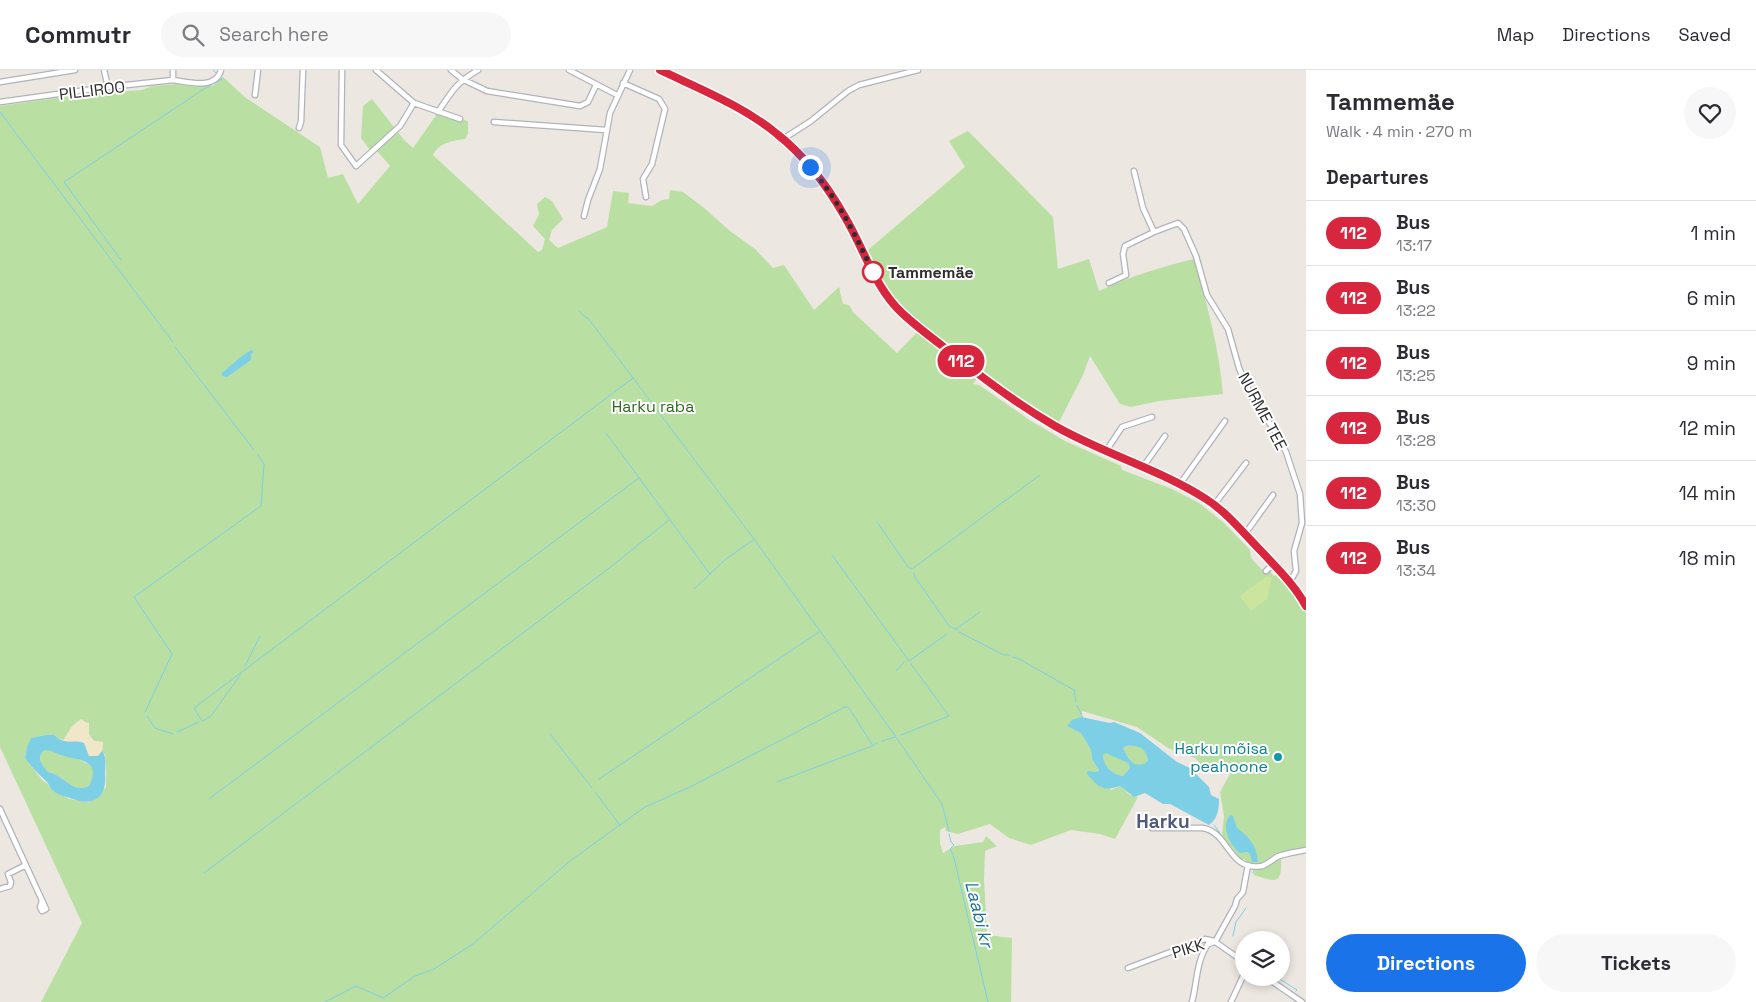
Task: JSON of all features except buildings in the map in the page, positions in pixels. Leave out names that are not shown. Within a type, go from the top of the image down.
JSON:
[{"type":"street","points":[[0,82],[75,70]]},
{"type":"street","points":[[104,70],[108,87]]},
{"type":"street","points":[[173,80],[174,70]]},
{"type":"street","points":[[255,95],[258,70]]},
{"type":"street","points":[[299,128],[301,122],[303,70]]},
{"type":"street","points":[[342,70],[341,145],[356,166],[400,126],[414,103]]},
{"type":"street","points":[[376,70],[414,103],[460,118]]},
{"type":"street","points":[[451,70],[462,79],[487,91],[580,106],[588,102],[596,86]]},
{"type":"street","points":[[438,112],[462,79],[478,70]]},
{"type":"street","points":[[569,70],[617,96]]},
{"type":"street","points":[[584,216],[600,169],[610,113],[630,70]]},
{"type":"street","points":[[660,70],[729,103],[783,139],[818,176],[834,199],[858,240],[881,287],[892,303],[919,327],[986,381],[1022,406],[1067,433],[1180,484],[1214,505],[1245,534],[1290,582],[1306,606]]},
{"type":"street","points":[[783,139],[811,121],[848,91],[860,85],[918,70]]},
{"type":"street","name":"PILLIROO","points":[[0,102],[173,80],[210,83],[220,74]]},
{"type":"street","points":[[624,83],[659,99],[665,109],[652,164],[643,179],[646,197]]},
{"type":"street","points":[[494,122],[606,130]]},
{"type":"street","points":[[1109,283],[1126,274],[1123,249],[1125,246],[1154,232],[1143,208],[1134,171]]},
{"type":"street","name":"NURME TEE","points":[[1154,232],[1178,223],[1184,229],[1198,262],[1207,295],[1228,329],[1239,368],[1252,396],[1279,437],[1286,452],[1300,494],[1302,523],[1294,551],[1296,571],[1290,582]]},
{"type":"street","points":[[1106,451],[1122,427],[1152,416]]},
{"type":"street","points":[[1180,484],[1225,421]]},
{"type":"street","points":[[1143,467],[1165,436]]},
{"type":"street","points":[[1214,505],[1246,463]]},
{"type":"street","points":[[1245,534],[1273,495]]},
{"type":"street","points":[[1266,571],[1273,564]]},
{"type":"street","points":[[0,809],[42,900]]},
{"type":"street","points":[[1152,828],[1203,828],[1210,830],[1218,835],[1237,860],[1248,865],[1264,866],[1281,855],[1306,850]]},
{"type":"street","points":[[0,890],[10,886],[11,882],[8,874],[26,865]]},
{"type":"street","points":[[1192,1002],[1201,958],[1205,948],[1208,944],[1215,942],[1239,895],[1243,892],[1248,865]]},
{"type":"street","name":"PIKK","points":[[1128,968],[1205,939],[1215,942],[1235,956]]},
{"type":"street","points":[[1231,1002],[1238,986]]},
{"type":"street","points":[[1279,986],[1302,1002]]},
{"type":"green space","name":"Harku raba","points":[[223,77],[246,98],[320,147],[328,178],[343,174],[358,204],[390,166],[378,152],[370,150],[361,138],[363,106],[372,99],[404,140],[413,148],[437,114],[468,121],[468,134],[465,139],[439,147],[433,155],[538,252],[542,250],[545,239],[533,226],[539,214],[537,204],[545,197],[552,201],[563,219],[552,230],[549,240],[558,248],[607,227],[613,191],[629,193],[628,203],[652,206],[662,200],[669,199],[670,190],[683,192],[755,249],[773,268],[784,265],[814,310],[839,287],[843,304],[849,305],[853,312],[897,353],[922,327],[889,293],[868,250],[965,167],[949,141],[968,131],[1053,217],[1058,269],[1089,259],[1099,291],[1146,272],[1194,259],[1212,326],[1223,394],[1159,401],[1131,407],[1120,404],[1090,356],[1083,375],[1059,422],[1016,396],[982,371],[973,384],[979,385],[1031,421],[1065,441],[1121,466],[1122,470],[1172,489],[1199,503],[1224,523],[1250,550],[1251,558],[1265,573],[1269,570],[1274,576],[1278,573],[1295,592],[1306,612],[1306,849],[1299,850],[1297,854],[1281,859],[1279,877],[1276,879],[1272,880],[1254,875],[1255,869],[1244,859],[1238,859],[1233,849],[1222,836],[1224,816],[1220,792],[1230,774],[1219,766],[1208,771],[1195,758],[1168,748],[1137,727],[1082,711],[1081,733],[1091,750],[1092,759],[1099,770],[1097,772],[1111,790],[1120,786],[1130,795],[1138,797],[1115,839],[1100,834],[1071,830],[1031,845],[1009,838],[990,824],[958,834],[946,831],[945,827],[940,830],[940,843],[943,853],[955,846],[983,842],[986,836],[997,846],[985,851],[984,879],[987,935],[1012,938],[1011,1002],[41,1002],[82,923],[0,747],[0,106],[78,95],[142,90],[152,86],[177,84],[213,86]],"holes":[[[73,725],[89,735],[94,741],[103,742],[102,751],[105,755],[106,763],[106,787],[97,798],[88,802],[69,799],[51,789],[25,758],[27,747],[32,738],[46,735],[64,740]]]},
{"type":"green space","points":[[1267,576],[1272,578],[1267,599],[1251,611],[1240,596]]},
{"type":"green space","points":[[1126,746],[1141,748],[1145,752],[1147,762],[1134,765],[1123,748]]},
{"type":"green space","points":[[45,750],[85,762],[93,767],[94,774],[89,786],[83,788],[73,786],[48,772],[40,758],[40,755]]},
{"type":"green space","points":[[1106,752],[1128,763],[1130,768],[1123,776],[1115,774],[1107,766],[1103,755]]},
{"type":"sand","points":[[82,719],[89,723],[89,735],[94,741],[103,742],[102,751],[98,756],[89,756],[80,741],[71,743],[64,740],[71,728]]},
{"type":"water","points":[[252,350],[254,352],[251,354],[251,360],[227,377],[222,376],[222,373],[240,357]]},
{"type":"water","points":[[1081,717],[1110,723],[1114,722],[1140,733],[1177,762],[1190,768],[1209,787],[1211,795],[1219,799],[1218,810],[1214,820],[1209,825],[1170,804],[1163,804],[1145,793],[1134,797],[1120,786],[1105,788],[1098,785],[1087,774],[1087,771],[1097,772],[1099,770],[1092,759],[1091,750],[1081,733],[1067,726],[1072,720]],"holes":[[[1126,746],[1140,748],[1145,752],[1148,760],[1142,764],[1134,764],[1123,748]],[[1106,753],[1128,763],[1130,768],[1123,776],[1115,774],[1107,766],[1103,755]]]},
{"type":"water","points":[[54,735],[62,740],[84,743],[89,756],[98,756],[102,751],[105,760],[105,781],[104,788],[99,797],[89,801],[76,800],[52,790],[25,758],[31,738]],"holes":[[[47,750],[88,764],[93,771],[89,786],[83,788],[73,786],[48,772],[40,758],[40,755]]]},
{"type":"water","points":[[1230,815],[1233,816],[1237,828],[1247,836],[1254,846],[1258,862],[1252,862],[1250,854],[1247,852],[1240,853],[1230,841],[1226,825]]},
{"type":"waterway","points":[[213,70],[217,74]]},
{"type":"waterway","points":[[121,260],[64,182],[222,79],[220,77]]},
{"type":"waterway","points":[[0,112],[173,342]]},
{"type":"waterway","points":[[579,311],[588,318],[754,539],[896,737],[942,804],[949,831]]},
{"type":"waterway","points":[[175,347],[254,450]]},
{"type":"waterway","points":[[202,721],[194,708],[633,378]]},
{"type":"waterway","points":[[606,433],[710,574]]},
{"type":"waterway","points":[[145,712],[172,654],[134,597],[261,506],[264,464],[258,455]]},
{"type":"waterway","points":[[877,522],[909,568],[912,569],[1040,475]]},
{"type":"waterway","points":[[209,799],[639,478]]},
{"type":"waterway","points":[[204,873],[608,569],[669,520]]},
{"type":"waterway","points":[[694,589],[726,559],[753,540]]},
{"type":"waterway","points":[[832,555],[909,661],[947,634]]},
{"type":"waterway","points":[[914,573],[949,626],[957,630]]},
{"type":"waterway","points":[[956,629],[980,612]]},
{"type":"waterway","points":[[599,779],[819,632]]},
{"type":"waterway","points":[[959,632],[1004,655],[1010,655]]},
{"type":"waterway","points":[[245,666],[260,636]]},
{"type":"waterway","points":[[1013,657],[1074,690],[1076,702]]},
{"type":"waterway","points":[[896,671],[904,662]]},
{"type":"waterway","points":[[901,735],[949,716],[911,664]]},
{"type":"waterway","points":[[203,721],[211,716],[241,674]]},
{"type":"waterway","points":[[1077,705],[1083,718]]},
{"type":"waterway","points":[[325,1002],[356,986],[383,998],[415,976],[434,969],[473,944],[570,861],[645,807],[690,787],[845,707],[848,707],[851,711],[873,746],[877,743]]},
{"type":"waterway","points":[[147,716],[155,728],[173,734]]},
{"type":"waterway","points":[[177,732],[199,722]]},
{"type":"waterway","points":[[550,734],[592,788]]},
{"type":"waterway","points":[[882,741],[895,737]]},
{"type":"waterway","points":[[777,782],[872,746]]},
{"type":"waterway","points":[[595,792],[620,825]]},
{"type":"waterway","points":[[1214,825],[1220,833]]},
{"type":"waterway","name":"Laabi kr","points":[[949,834],[954,845],[950,849],[953,854],[988,1002]]},
{"type":"waterway","points":[[1253,873],[1255,868]]},
{"type":"waterway","points":[[1233,936],[1236,922],[1246,908]]},
{"type":"waterway","points":[[1290,986],[1296,991]]},
{"type":"waterway","points":[[1292,998],[1297,1002]]},
{"type":"bus line","name":"112","points":[[660,70],[729,103],[776,133],[793,148],[818,176],[834,199],[858,240],[881,287],[892,303],[903,314],[986,381],[1054,426],[1180,484],[1206,499],[1239,528],[1290,582],[1306,606]]},
{"type":"place","name":"Tammemäe","points":[[873,272]]},
{"type":"place","name":"Harku mõisa peahoone","points":[[1278,757]]},
{"type":"district","name":"Harku","points":[[1163,821]]},
{"type":"route","points":[[810,167],[845,216],[858,240],[874,274],[873,272]]}]
